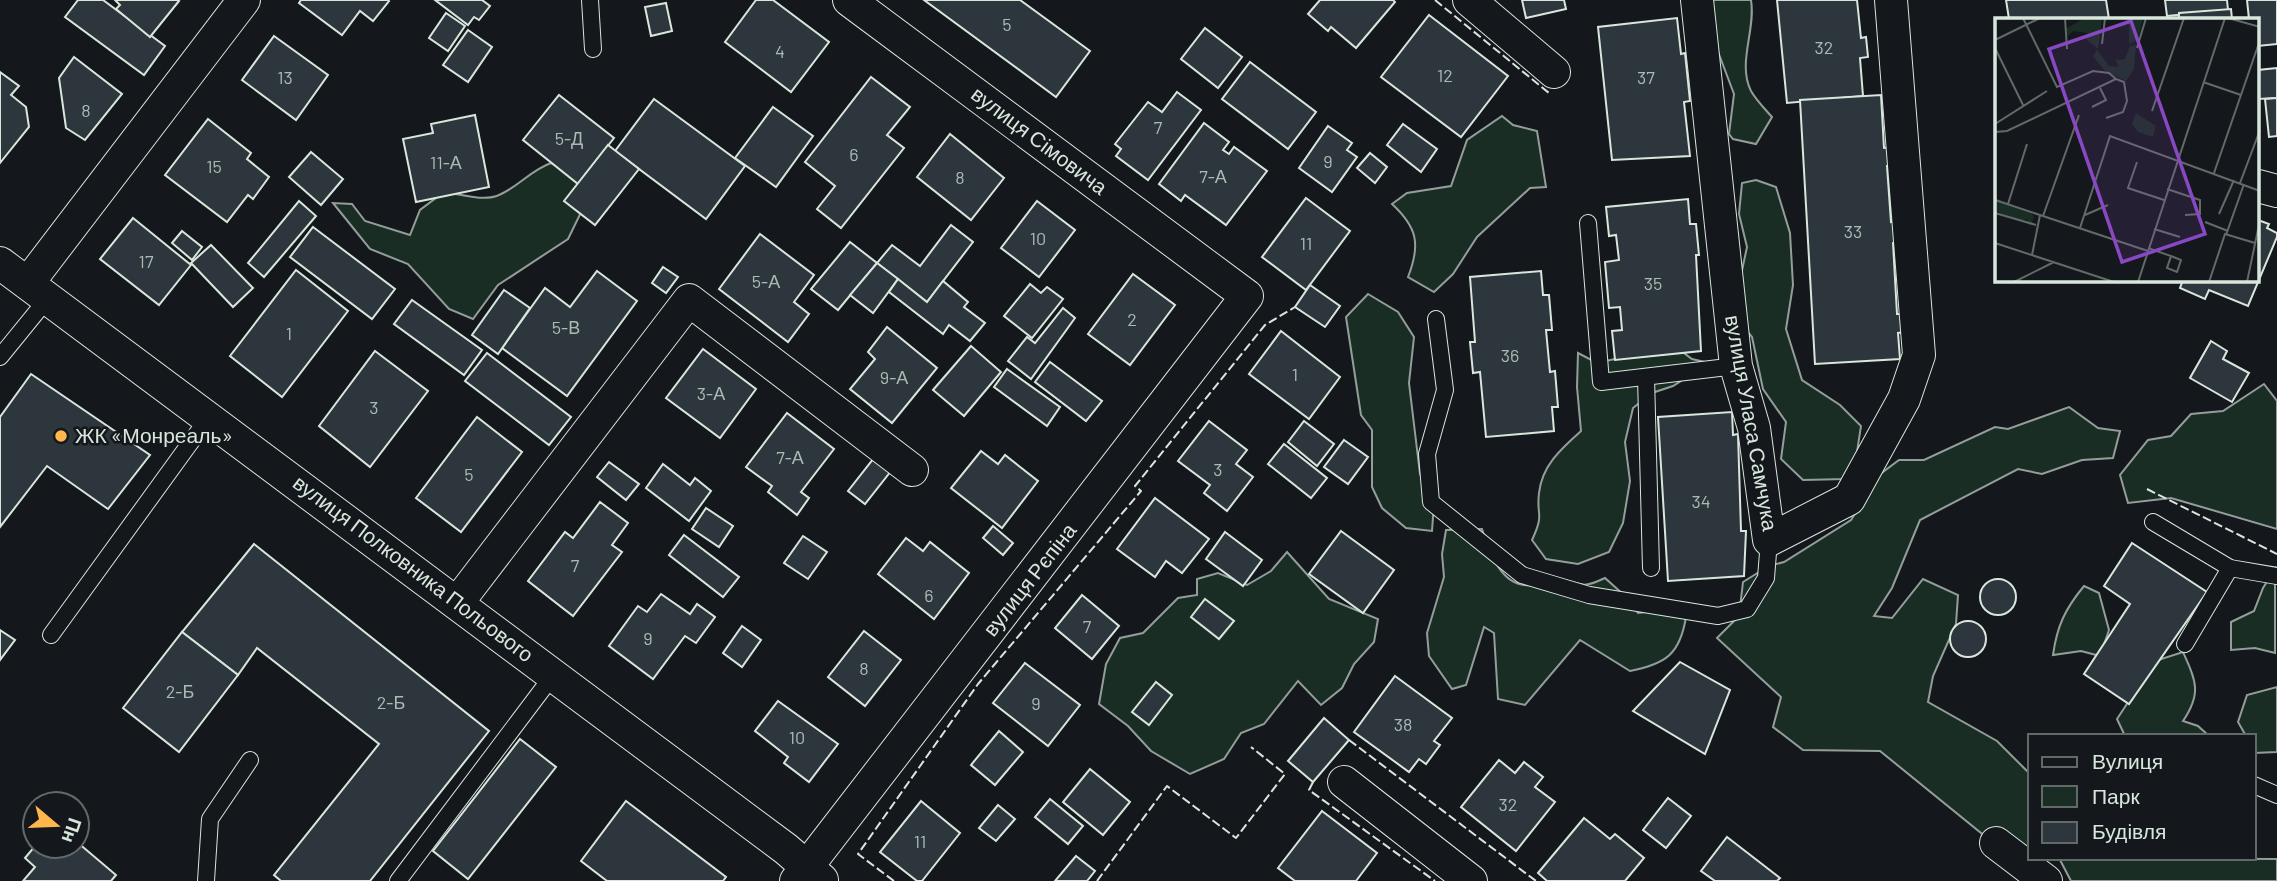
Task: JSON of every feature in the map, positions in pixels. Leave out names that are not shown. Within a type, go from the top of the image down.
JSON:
[{"type":"street","points":[[38,290],[244,0]]},
{"type":"street","name":"вулиця Сімовича","points":[[849,0],[1229,282]]},
{"type":"street","points":[[1469,0],[1554,72]]},
{"type":"street","name":"вулиця Уласа Самчука","points":[[1697,0],[1736,366],[1754,428],[1769,540],[1849,499],[1905,399],[1919,355],[1891,0]]},
{"type":"street","points":[[2260,187],[2277,191]]},
{"type":"street","name":"вулиця Полковника Польового","points":[[0,263],[554,674],[809,876]]},
{"type":"street","name":"вулиця Рєпіна","points":[[809,876],[1247,296],[1229,282]]},
{"type":"street","points":[[458,602],[689,300],[912,470]]},
{"type":"street","points":[[1344,782],[1471,881]]},
{"type":"street","points":[[1996,843],[2046,881]]},
{"type":"lane","points":[[590,0],[593,50]]},
{"type":"lane","points":[[1588,223],[1601,383],[1736,366]]},
{"type":"lane","points":[[0,358],[38,290]]},
{"type":"lane","points":[[1436,319],[1445,390],[1427,453],[1431,502],[1522,575],[1589,595],[1718,616],[1747,609],[1766,578],[1769,540]]},
{"type":"lane","points":[[1647,377],[1651,568]]},
{"type":"lane","points":[[51,635],[209,417]]},
{"type":"lane","points":[[2152,522],[2230,568],[2277,576]]},
{"type":"lane","points":[[2185,644],[2230,568]]},
{"type":"lane","points":[[398,881],[554,674]]},
{"type":"lane","points":[[206,881],[210,819],[250,760]]},
{"type":"lane","points":[[2256,786],[2277,795]]},
{"type":"green space","points":[[1712,0],[1751,0],[1747,80],[1753,94],[1772,117],[1756,144],[1733,139],[1729,134],[1734,94],[1714,41]]},
{"type":"green space","points":[[1502,116],[1513,125],[1537,131],[1546,187],[1530,188],[1477,237],[1453,274],[1434,292],[1408,277],[1414,255],[1414,237],[1407,220],[1392,204],[1407,193],[1451,186],[1467,140]]},
{"type":"green space","points":[[551,163],[584,178],[590,194],[568,239],[498,285],[473,319],[449,309],[408,264],[370,249],[333,203],[352,204],[365,221],[410,235],[420,210],[444,192],[479,198],[493,197],[506,192]]},
{"type":"green space","points":[[1756,180],[1776,187],[1790,233],[1793,285],[1786,329],[1802,380],[1840,405],[1861,426],[1857,452],[1845,479],[1803,480],[1781,459],[1786,422],[1763,389],[1752,337],[1739,321],[1741,275],[1747,247],[1739,214],[1742,183]]},
{"type":"green space","points":[[1368,294],[1398,312],[1414,337],[1409,383],[1420,474],[1434,503],[1432,531],[1406,528],[1382,508],[1372,487],[1372,430],[1361,415],[1346,317]]},
{"type":"green space","points":[[1669,342],[1692,359],[1709,363],[1673,386],[1652,393],[1633,408],[1625,442],[1630,481],[1623,523],[1609,552],[1578,564],[1546,559],[1532,540],[1539,519],[1539,493],[1549,466],[1581,431],[1577,387],[1578,353],[1597,363],[1637,354]]},
{"type":"green space","points":[[2264,384],[2277,401],[2277,529],[2171,498],[2128,503],[2120,475],[2148,440],[2171,436],[2191,414],[2223,411]]},
{"type":"green space","points":[[2069,407],[2098,428],[2120,431],[2113,458],[2082,460],[2042,474],[2018,469],[1920,520],[1892,588],[1874,616],[1892,618],[1923,579],[1958,595],[1956,624],[1933,676],[1928,702],[1997,741],[2028,772],[2028,847],[1986,837],[1880,751],[1803,750],[1773,727],[1781,697],[1717,638],[1739,616],[1743,582],[1769,566],[1784,562],[1851,520],[1879,475],[1899,460],[1924,460],[1995,427],[2008,429]]},
{"type":"green space","points":[[1482,529],[1498,567],[1513,581],[1532,585],[1559,579],[1586,585],[1605,578],[1625,596],[1638,613],[1663,610],[1686,617],[1680,640],[1662,661],[1630,671],[1580,640],[1525,705],[1498,699],[1494,633],[1484,627],[1466,685],[1452,689],[1429,656],[1427,633],[1444,577],[1442,554],[1446,530]]},
{"type":"green space","points":[[1287,552],[1329,599],[1378,619],[1374,642],[1354,664],[1342,688],[1321,705],[1298,681],[1264,724],[1241,733],[1224,759],[1190,774],[1151,751],[1128,726],[1099,704],[1106,664],[1120,638],[1143,633],[1178,598],[1197,595],[1197,579],[1218,573],[1247,585],[1271,571]]},
{"type":"green space","points":[[2275,569],[2275,653],[2255,648],[2231,650],[2231,622],[2254,611],[2263,588]]},
{"type":"green space","points":[[2084,586],[2099,593],[2109,630],[2100,656],[2081,651],[2053,655],[2063,618]]},
{"type":"green space","points":[[2183,652],[2194,679],[2195,695],[2183,721],[2198,726],[2207,734],[2124,734],[2117,719],[2155,661]]},
{"type":"green space","points":[[2277,687],[2277,752],[2256,753],[2256,734],[2245,734],[2238,722],[2247,695]]},
{"type":"green space","points":[[2277,859],[2277,881],[2071,881],[2060,860]]},
{"type":"building","points":[[78,0],[103,0],[165,46],[144,75],[65,17]]},
{"type":"building","points":[[115,0],[179,1],[150,37],[116,9],[120,5]]},
{"type":"building","points":[[301,0],[389,1],[373,21],[360,11],[342,35],[299,3]]},
{"type":"building","points":[[435,0],[482,0],[490,6],[479,20],[474,17],[468,25]]},
{"type":"building","points":[[756,0],[773,0],[829,42],[791,92],[725,42]]},
{"type":"building","points":[[924,0],[1020,0],[1090,51],[1056,97]]},
{"type":"building","points":[[1320,0],[1395,2],[1356,48],[1331,27],[1328,31],[1308,14]]},
{"type":"building","points":[[1522,0],[1564,0],[1566,9],[1526,18]]},
{"type":"building","points":[[1777,0],[1857,0],[1861,38],[1866,37],[1868,57],[1860,58],[1863,96],[1787,103]]},
{"type":"building","points":[[2006,0],[2106,0],[2109,18],[2009,18]]},
{"type":"building","points":[[2165,0],[2227,0],[2228,10],[2167,16]]},
{"type":"building","points":[[2247,0],[2277,0],[2277,44],[2260,46],[2260,18],[2249,18]]},
{"type":"building","points":[[666,3],[672,31],[651,36],[645,7]]},
{"type":"building","points":[[2231,9],[2232,18],[2179,18],[2179,13]]},
{"type":"building","points":[[446,13],[465,26],[448,51],[429,38]]},
{"type":"building","points":[[1429,15],[1508,76],[1461,137],[1381,77]]},
{"type":"building","points":[[1677,18],[1681,54],[1685,53],[1690,101],[1684,102],[1690,156],[1612,160],[1598,27]]},
{"type":"building","points":[[1205,28],[1242,57],[1218,88],[1181,59]]},
{"type":"building","points":[[468,30],[492,47],[468,82],[443,65]]},
{"type":"building","points":[[274,36],[328,75],[296,120],[242,80]]},
{"type":"building","points":[[74,57],[122,94],[85,140],[66,128],[59,78]]},
{"type":"building","points":[[1250,62],[1316,112],[1288,149],[1222,99]]},
{"type":"building","points":[[2277,68],[2277,98],[2260,99],[2260,70]]},
{"type":"building","points":[[0,72],[19,86],[11,95],[26,107],[29,127],[0,163]]},
{"type":"building","points":[[871,77],[910,107],[887,135],[904,148],[841,228],[817,209],[835,186],[805,162]]},
{"type":"building","points":[[1177,92],[1201,110],[1148,180],[1116,156],[1121,149],[1115,144],[1148,102],[1162,112]]},
{"type":"building","points":[[559,95],[614,138],[578,184],[523,140]]},
{"type":"building","points":[[1881,95],[1884,148],[1893,147],[1893,166],[1887,166],[1891,222],[1898,221],[1899,242],[1893,243],[1897,314],[1905,314],[1907,332],[1898,333],[1900,359],[1815,364],[1800,100]]},
{"type":"building","points":[[2277,98],[2277,136],[2269,137],[2265,99]]},
{"type":"building","points":[[654,99],[745,166],[706,219],[615,151]]},
{"type":"building","points":[[773,107],[813,136],[776,187],[735,158]]},
{"type":"building","points":[[475,115],[489,187],[416,202],[403,139],[433,133],[431,124]]},
{"type":"building","points":[[208,119],[251,153],[247,159],[269,177],[253,199],[248,195],[227,222],[165,175]]},
{"type":"building","points":[[1204,123],[1229,142],[1223,150],[1229,154],[1234,147],[1267,171],[1226,225],[1185,195],[1181,201],[1159,184]]},
{"type":"building","points":[[1403,124],[1437,149],[1421,172],[1387,145]]},
{"type":"building","points":[[1328,126],[1352,143],[1347,150],[1357,157],[1332,192],[1299,168]]},
{"type":"building","points":[[950,134],[1004,178],[971,220],[917,177]]},
{"type":"building","points":[[608,145],[639,169],[595,225],[564,201]]},
{"type":"building","points":[[311,152],[343,179],[321,205],[289,177]]},
{"type":"building","points":[[1370,153],[1387,167],[1375,183],[1357,168]]},
{"type":"building","points":[[1306,198],[1350,231],[1306,290],[1262,257]]},
{"type":"building","points":[[1688,199],[1690,224],[1696,224],[1699,255],[1696,255],[1701,351],[1615,360],[1612,331],[1622,330],[1620,307],[1609,308],[1605,262],[1619,260],[1616,235],[1609,236],[1606,207]]},
{"type":"building","points":[[299,201],[316,216],[264,277],[248,263]]},
{"type":"building","points":[[1037,201],[1075,230],[1039,277],[1001,248]]},
{"type":"building","points":[[133,218],[191,265],[159,305],[100,259]]},
{"type":"building","points":[[2260,221],[2269,224],[2267,228],[2277,233],[2260,277]]},
{"type":"building","points":[[951,225],[973,242],[927,302],[877,263],[892,245],[920,266]]},
{"type":"building","points":[[313,227],[395,289],[372,319],[290,257]]},
{"type":"building","points":[[182,231],[202,247],[192,260],[172,243]]},
{"type":"building","points":[[760,234],[814,275],[794,302],[809,314],[788,342],[719,289]]},
{"type":"building","points":[[850,242],[877,263],[838,310],[811,289]]},
{"type":"building","points":[[211,245],[253,288],[233,307],[191,263]]},
{"type":"building","points":[[877,263],[898,279],[873,313],[850,295]]},
{"type":"building","points":[[663,267],[678,277],[666,293],[652,283]]},
{"type":"building","points":[[296,270],[348,311],[282,397],[230,356]]},
{"type":"building","points":[[597,271],[637,301],[567,396],[502,348],[545,288],[570,307]]},
{"type":"building","points":[[1541,271],[1543,295],[1549,295],[1552,330],[1546,330],[1550,372],[1555,371],[1558,407],[1552,407],[1554,431],[1486,437],[1480,372],[1473,373],[1470,342],[1475,342],[1470,277]]},
{"type":"building","points":[[1133,274],[1175,305],[1130,365],[1088,334]]},
{"type":"building","points":[[898,279],[927,302],[943,281],[968,302],[964,307],[985,323],[970,341],[949,325],[943,334],[889,292]]},
{"type":"building","points":[[2182,282],[2258,282],[2248,306],[2209,290],[2205,299],[2180,288]]},
{"type":"building","points":[[1030,284],[1041,293],[1047,287],[1063,299],[1032,338],[1004,316]]},
{"type":"building","points":[[1310,285],[1340,306],[1325,327],[1295,307]]},
{"type":"building","points":[[504,290],[530,308],[498,354],[472,335]]},
{"type":"building","points":[[412,300],[482,350],[464,375],[394,324]]},
{"type":"building","points":[[1063,308],[1075,318],[1031,379],[1008,361],[1027,337],[1035,343]]},
{"type":"building","points":[[887,327],[937,368],[892,423],[850,389],[875,359],[868,352]]},
{"type":"building","points":[[1281,331],[1340,377],[1309,419],[1249,374]]},
{"type":"building","points":[[2211,341],[2227,351],[2223,359],[2249,373],[2232,402],[2190,378]]},
{"type":"building","points":[[971,346],[1001,372],[964,416],[933,390]]},
{"type":"building","points":[[703,349],[756,389],[720,438],[666,398]]},
{"type":"building","points":[[375,351],[428,391],[370,467],[319,426]]},
{"type":"building","points":[[487,353],[571,417],[549,445],[465,381]]},
{"type":"building","points":[[1050,362],[1102,401],[1086,421],[1035,382]]},
{"type":"building","points":[[1007,369],[1060,407],[1047,426],[994,387]]},
{"type":"building","name":"ЖК «Монреаль»","points":[[31,374],[150,455],[108,509],[47,466],[0,527],[0,417]]},
{"type":"building","points":[[1732,412],[1733,435],[1738,434],[1741,531],[1746,531],[1744,576],[1668,581],[1658,417]]},
{"type":"building","points":[[787,413],[834,449],[801,492],[809,498],[797,515],[768,492],[772,486],[746,467]]},
{"type":"building","points":[[477,417],[522,452],[461,532],[416,498]]},
{"type":"building","points":[[1209,421],[1247,450],[1236,464],[1253,477],[1227,511],[1204,493],[1210,485],[1178,461]]},
{"type":"building","points":[[1304,421],[1334,444],[1317,466],[1288,442]]},
{"type":"building","points":[[1344,440],[1368,457],[1348,484],[1324,467]]},
{"type":"building","points":[[1284,444],[1327,478],[1311,498],[1268,464]]},
{"type":"building","points":[[981,451],[998,464],[1005,455],[1038,481],[1002,528],[951,488]]},
{"type":"building","points":[[874,458],[891,471],[865,504],[848,491]]},
{"type":"building","points":[[609,462],[639,484],[626,500],[597,477]]},
{"type":"building","points":[[663,464],[690,485],[695,478],[711,491],[689,521],[646,488]]},
{"type":"building","points":[[1155,498],[1209,539],[1182,573],[1166,561],[1155,577],[1117,549]]},
{"type":"building","points":[[600,502],[628,523],[612,545],[622,552],[573,616],[528,581],[565,532],[573,538]]},
{"type":"building","points":[[706,508],[733,526],[719,547],[692,529]]},
{"type":"building","points":[[993,526],[1013,543],[1003,555],[983,538]]},
{"type":"building","points":[[1341,531],[1394,570],[1363,613],[1309,574]]},
{"type":"building","points":[[1225,532],[1262,560],[1243,586],[1206,559]]},
{"type":"building","points":[[684,535],[739,577],[723,597],[669,555]]},
{"type":"building","points":[[803,536],[827,552],[808,579],[784,563]]},
{"type":"building","points":[[906,538],[923,551],[930,542],[969,573],[934,619],[878,574]]},
{"type":"building","points":[[2132,543],[2207,592],[2129,704],[2084,674],[2130,604],[2104,586]]},
{"type":"building","points":[[254,544],[489,731],[370,881],[281,881],[274,875],[379,744],[257,648],[238,675],[182,632]]},
{"type":"building","points":[[1998,579],[2010,585],[2016,597],[2010,609],[1998,615],[1986,609],[1980,597],[1986,585]]},
{"type":"building","points":[[661,594],[690,614],[697,604],[715,617],[696,643],[685,636],[653,679],[609,646],[638,606],[647,612]]},
{"type":"building","points":[[1082,595],[1119,626],[1092,659],[1055,628]]},
{"type":"building","points":[[1205,599],[1234,621],[1219,639],[1191,617]]},
{"type":"building","points":[[1968,621],[1980,627],[1986,639],[1980,651],[1968,657],[1956,651],[1950,639],[1956,627]]},
{"type":"building","points":[[742,626],[761,640],[742,667],[723,653]]},
{"type":"building","points":[[0,630],[15,640],[0,660]]},
{"type":"building","points":[[864,631],[901,660],[865,706],[828,677]]},
{"type":"building","points":[[182,632],[238,675],[179,752],[123,708]]},
{"type":"building","points":[[1680,662],[1730,690],[1705,754],[1633,711]]},
{"type":"building","points":[[1025,663],[1080,705],[1048,746],[993,703]]},
{"type":"building","points":[[1395,676],[1452,718],[1434,741],[1440,745],[1426,764],[1419,759],[1409,772],[1354,732]]},
{"type":"building","points":[[1156,682],[1172,695],[1149,725],[1132,712]]},
{"type":"building","points":[[778,701],[838,744],[809,782],[784,763],[788,757],[755,731]]},
{"type":"building","points":[[1324,718],[1349,740],[1313,782],[1288,761]]},
{"type":"building","points":[[999,731],[1023,752],[995,785],[971,765]]},
{"type":"building","points":[[520,739],[556,767],[468,879],[433,851]]},
{"type":"building","points":[[1499,760],[1515,773],[1524,762],[1543,777],[1535,787],[1555,802],[1516,851],[1461,807]]},
{"type":"building","points":[[1090,769],[1130,802],[1103,835],[1063,802]]},
{"type":"building","points":[[1668,798],[1691,816],[1666,848],[1643,830]]},
{"type":"building","points":[[1050,799],[1083,826],[1068,844],[1035,817]]},
{"type":"building","points":[[626,801],[726,877],[723,881],[607,881],[581,861]]},
{"type":"building","points":[[921,801],[960,833],[922,881],[917,881],[880,852]]},
{"type":"building","points":[[998,805],[1015,819],[996,841],[979,828]]},
{"type":"building","points":[[1322,811],[1377,853],[1356,881],[1295,881],[1278,868]]},
{"type":"building","points":[[1584,818],[1610,839],[1615,834],[1644,858],[1625,881],[1547,881],[1538,873]]},
{"type":"building","points":[[1727,837],[1780,878],[1777,881],[1715,881],[1701,871]]},
{"type":"building","points":[[91,854],[116,875],[111,881],[23,881],[35,867],[27,860],[91,860]]},
{"type":"building","points":[[1076,856],[1095,871],[1087,881],[1055,881]]},
{"type":"fence","points":[[1435,0],[1549,93]]},
{"type":"fence","points":[[894,881],[858,854],[978,684],[1141,491],[1135,486],[1265,325],[1295,307]]},
{"type":"fence","points":[[2147,489],[2277,554]]},
{"type":"fence","points":[[1349,740],[1536,881]]},
{"type":"fence","points":[[1097,881],[1167,786],[1236,838],[1285,774],[1251,747]]},
{"type":"fence","points":[[1313,782],[1309,790],[1435,881]]},
{"type":"place","name":"ЖК «Монреаль»","points":[[61,436]]}]
